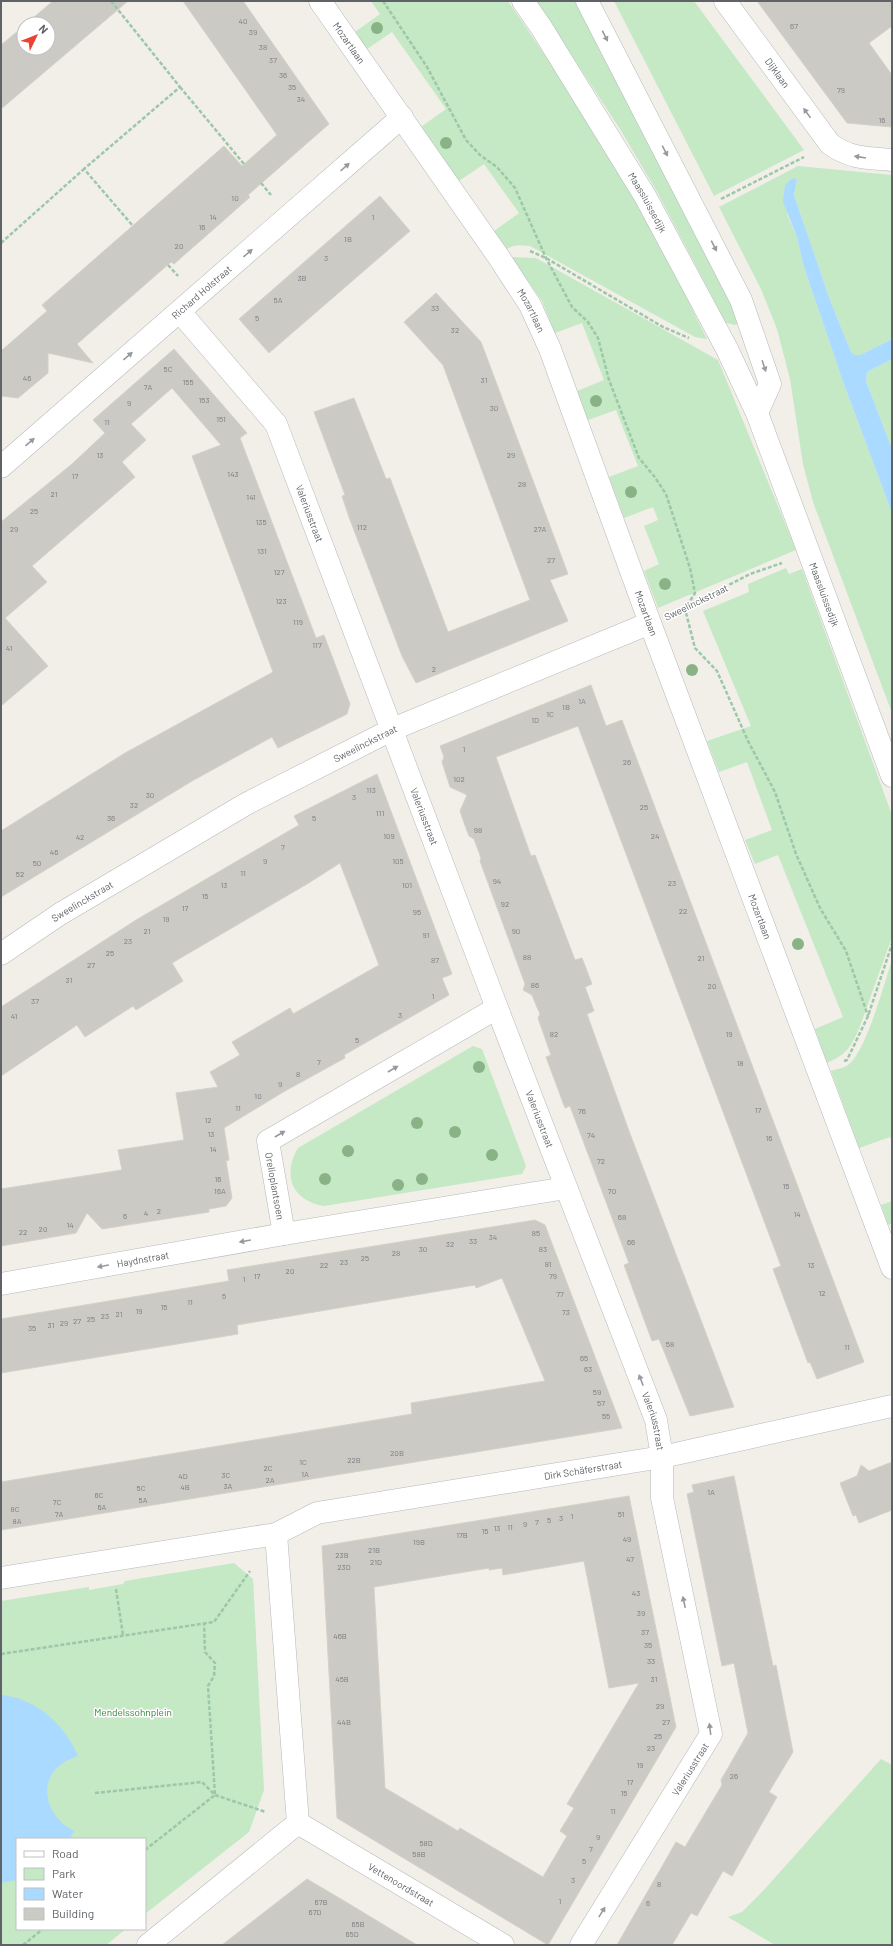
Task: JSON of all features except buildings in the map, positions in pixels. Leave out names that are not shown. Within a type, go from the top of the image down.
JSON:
[{"type":"street","name":"Mozartlaan","points":[[320,1],[498,256],[530,305],[550,349],[650,623],[892,1268]]},
{"type":"street","name":"Maassluissedijk","points":[[523,1],[541,27],[645,196],[727,349],[757,413],[892,776]]},
{"type":"street","points":[[587,1],[741,300],[770,384],[757,413]]},
{"type":"street","name":"Dijklaan","points":[[725,1],[830,144]]},
{"type":"street","name":"Richard Holstraat","points":[[1,467],[402,117]]},
{"type":"street","points":[[830,144],[844,153],[857,157],[892,160]]},
{"type":"street","name":"Valeriusstraat","points":[[180,312],[276,424],[497,1008],[656,1420],[662,1457],[662,1498],[712,1734],[581,1945]]},
{"type":"street","name":"Sweelinckstraat","points":[[1,954],[60,914],[246,804],[393,730],[650,623]]},
{"type":"street","name":"Orelioplantsoen","points":[[497,1008],[268,1141],[284,1234],[566,1188]]},
{"type":"street","name":"Haydnstraat","points":[[1,1284],[284,1234]]},
{"type":"street","name":"Dirk Schäferstraat","points":[[276,1534],[316,1514],[662,1457],[892,1406]]},
{"type":"street","points":[[1,1578],[276,1534],[298,1823],[148,1945]]},
{"type":"street","name":"Vettenoordstraat","points":[[298,1823],[503,1945]]},
{"type":"path","points":[[111,1],[244,164]]},
{"type":"path","points":[[383,1],[426,67],[466,140],[480,155],[497,167],[515,188],[546,258],[572,307],[588,322],[598,338],[609,380],[639,458],[654,476],[666,494],[690,568],[694,593],[686,609],[695,648],[717,671],[748,741],[775,792],[796,854],[820,908],[846,951],[868,1016]]},
{"type":"path","points":[[1,242],[180,87]]},
{"type":"path","points":[[718,200],[830,144]]},
{"type":"path","points":[[84,169],[133,226]]},
{"type":"path","points":[[498,256],[521,247],[546,258],[663,327],[684,337],[727,349]]},
{"type":"path","name":"Sweelinckstraat","points":[[650,623],[686,609],[750,574],[809,553]]},
{"type":"path","points":[[818,1073],[847,1060],[868,1016],[892,944]]},
{"type":"path","points":[[1,1654],[214,1622],[276,1534]]},
{"type":"path","points":[[108,1560],[114,1579],[123,1635]]},
{"type":"path","points":[[204,1623],[205,1652],[215,1663],[214,1676],[208,1686],[214,1795]]},
{"type":"path","points":[[95,1793],[202,1782],[214,1795],[298,1823]]},
{"type":"path","points":[[146,1849],[214,1795]]},
{"type":"path","points":[[23,1945],[43,1930]]},
{"type":"green space","points":[[371,1],[508,1],[570,93],[628,187],[664,251],[707,339],[695,337],[530,246],[521,245],[507,249],[494,231],[519,213],[484,164],[459,181],[421,127],[446,109],[392,32],[367,49],[355,32],[380,14]]},
{"type":"green space","points":[[536,1],[577,1],[741,321],[735,325],[726,323],[656,190],[620,129]]},
{"type":"green space","points":[[614,1],[694,1],[804,150],[714,196]]},
{"type":"green space","points":[[798,166],[892,175],[892,339],[860,355],[855,355],[851,352],[830,300],[794,195],[797,180],[795,178],[787,214],[797,237],[803,264],[842,379],[892,513],[892,713],[813,502],[803,464],[790,379],[777,329],[761,289],[719,207]]},
{"type":"green space","points":[[511,257],[536,258],[718,360],[796,550],[658,608],[644,571],[659,564],[644,526],[658,520],[653,507],[624,518],[609,477],[638,466],[616,410],[588,420],[577,391],[604,380],[582,323],[555,333],[542,301]]},
{"type":"green space","points":[[892,359],[892,449],[866,381],[867,372]]},
{"type":"green space","points":[[786,568],[789,574],[802,569],[892,815],[892,937],[856,1036],[844,1053],[827,1063],[815,1029],[843,1017],[778,855],[755,864],[745,840],[772,830],[747,762],[719,772],[707,741],[751,726],[703,611],[749,592],[748,584]]},
{"type":"green space","points":[[892,960],[892,1141],[890,1137],[859,1148],[831,1071],[848,1065],[855,1058],[874,1017]]},
{"type":"green space","points":[[473,1046],[482,1049],[526,1166],[522,1174],[324,1206],[304,1199],[297,1193],[291,1177],[291,1168],[293,1158],[298,1148]]},
{"type":"green space","points":[[892,1201],[892,1223],[888,1225],[881,1205]]},
{"type":"green space","name":"Mendelssohnplein","points":[[234,1563],[253,1579],[264,1790],[249,1832],[146,1913],[146,1838],[16,1838],[16,1930],[125,1930],[106,1945],[1,1945],[1,1601],[89,1587],[89,1590],[123,1584],[125,1581]]},
{"type":"green space","points":[[881,1759],[892,1765],[892,1945],[775,1945],[728,1917],[742,1912],[763,1891]]},
{"type":"water","points":[[795,178],[797,180],[794,195],[830,300],[851,352],[855,355],[860,355],[892,339],[892,359],[867,372],[866,381],[892,449],[892,513],[842,379],[803,264],[797,237],[783,202],[785,186],[790,180]]},
{"type":"water","points":[[1,1695],[26,1701],[48,1715],[65,1734],[78,1756],[64,1762],[55,1770],[49,1780],[47,1791],[49,1803],[54,1813],[62,1823],[74,1831],[70,1838],[16,1838],[16,1880],[1,1883]]}]
